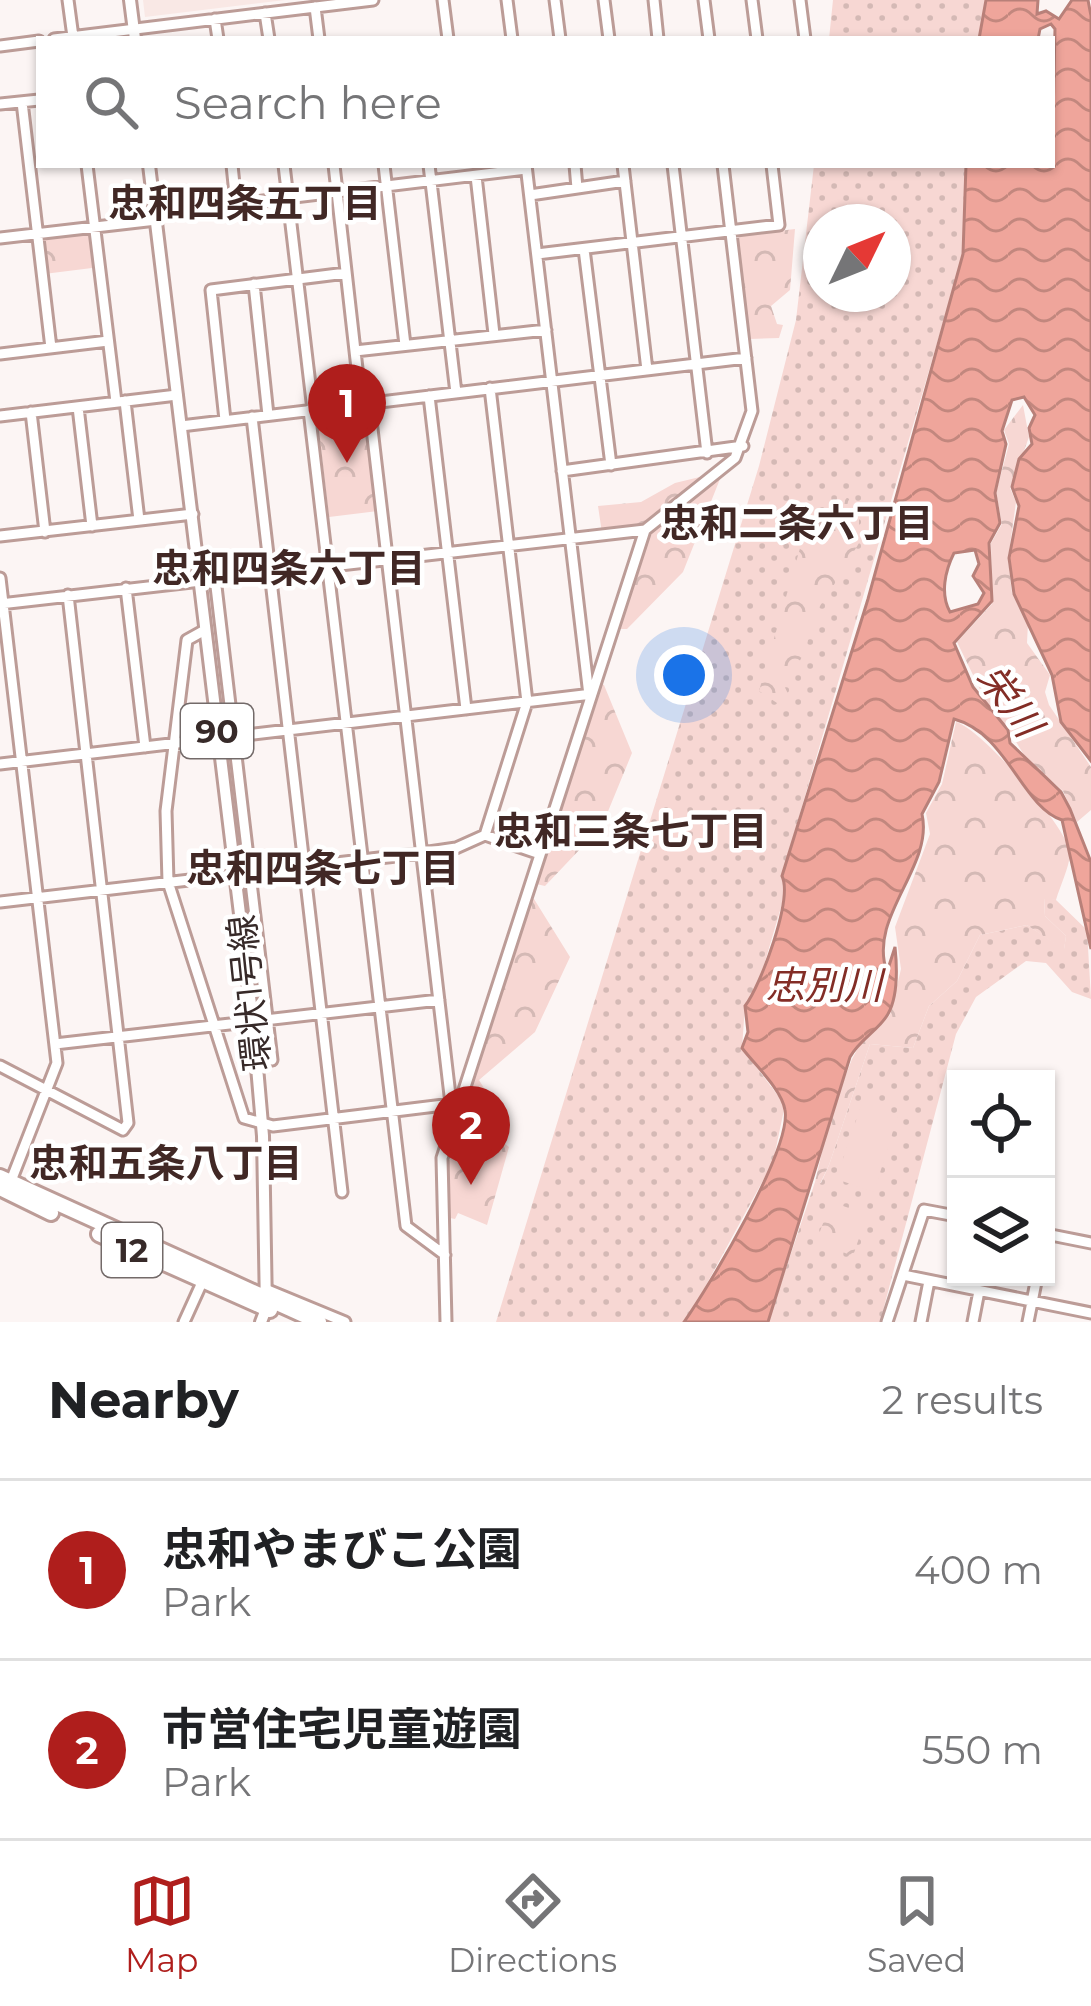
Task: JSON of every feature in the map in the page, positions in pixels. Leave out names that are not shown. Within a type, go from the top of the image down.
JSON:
[{"type":"highway","name":"12","points":[[4,1185],[297,1322]]},
{"type":"highway","name":"12","points":[[266,1309],[319,1322]]},
{"type":"main road","points":[[130,0],[134,34]]},
{"type":"main road","name":"環状1号線","points":[[149,168],[218,737],[242,874],[262,1126],[266,1309]]},
{"type":"street","points":[[68,0],[73,36]]},
{"type":"street","points":[[93,36],[373,0]]},
{"type":"street","points":[[442,0],[448,36]]},
{"type":"street","points":[[507,0],[512,36]]},
{"type":"street","points":[[555,0],[560,36]]},
{"type":"street","points":[[604,0],[609,36]]},
{"type":"street","points":[[654,0],[658,36]]},
{"type":"street","points":[[704,0],[709,36]]},
{"type":"street","points":[[752,0],[758,36]]},
{"type":"street","points":[[800,0],[805,36]]},
{"type":"street","points":[[319,36],[321,4]]},
{"type":"street","points":[[266,13],[268,36]]},
{"type":"street","points":[[215,19],[218,36]]},
{"type":"street","points":[[173,24],[175,36]]},
{"type":"street","points":[[0,46],[36,41]]},
{"type":"street","points":[[0,104],[36,100]]},
{"type":"street","points":[[22,102],[51,348]]},
{"type":"street","points":[[87,168],[108,341],[139,520]]},
{"type":"street","points":[[232,168],[236,204]]},
{"type":"street","points":[[284,168],[406,1226],[446,1255]]},
{"type":"street","points":[[334,168],[455,1104]]},
{"type":"street","points":[[384,168],[405,345]]},
{"type":"street","points":[[429,168],[455,393]]},
{"type":"street","points":[[0,238],[431,181],[462,171],[476,176],[520,168]]},
{"type":"street","points":[[526,168],[590,694]]},
{"type":"street","points":[[574,168],[577,188]]},
{"type":"street","points":[[623,168],[647,370]]},
{"type":"street","points":[[673,168],[707,453]]},
{"type":"street","points":[[2,603],[645,530],[715,476],[743,446],[752,411],[723,168]]},
{"type":"street","points":[[537,254],[779,225],[772,168]]},
{"type":"street","points":[[476,176],[494,334]]},
{"type":"street","points":[[530,195],[625,182]]},
{"type":"street","points":[[584,249],[611,465]]},
{"type":"street","points":[[225,420],[211,290],[346,273]]},
{"type":"street","points":[[254,284],[268,415]]},
{"type":"street","points":[[355,351],[546,330]]},
{"type":"street","points":[[0,354],[108,341]]},
{"type":"street","points":[[181,426],[746,358]]},
{"type":"street","points":[[485,836],[527,702],[490,388]]},
{"type":"street","points":[[0,416],[177,395]]},
{"type":"street","points":[[429,396],[466,709]]},
{"type":"street","points":[[79,407],[92,526]]},
{"type":"street","points":[[31,412],[45,532]]},
{"type":"street","points":[[252,417],[342,1192]]},
{"type":"street","points":[[562,471],[743,446]]},
{"type":"street","points":[[0,536],[193,514]]},
{"type":"street","points":[[446,1322],[442,1158],[455,1104],[645,530]]},
{"type":"street","points":[[0,578],[57,1063],[4,1185]]},
{"type":"street","points":[[215,578],[242,874],[272,1060]]},
{"type":"street","points":[[126,588],[145,747]]},
{"type":"street","points":[[0,1066],[123,1130],[128,1123],[68,596]]},
{"type":"street","points":[[205,630],[188,640],[166,812],[168,882],[244,1118],[262,1126],[455,1104]]},
{"type":"street","points":[[0,764],[590,694]]},
{"type":"street","points":[[0,902],[422,853],[456,848],[485,836],[541,854]]},
{"type":"street","points":[[55,1044],[440,1000]]},
{"type":"street","points":[[887,1322],[924,1210],[947,1214]]},
{"type":"street","points":[[1055,1236],[1091,1243]]},
{"type":"street","points":[[903,1275],[1087,1316]]},
{"type":"street","points":[[184,1322],[204,1277]]},
{"type":"street","points":[[921,1322],[929,1281]]},
{"type":"street","points":[[1028,1322],[1035,1286]]},
{"type":"street","points":[[974,1322],[980,1291]]},
{"type":"street","points":[[266,1309],[345,1322]]},
{"type":"shaded area","points":[[143,0],[285,0],[145,17]]},
{"type":"green space","points":[[833,0],[986,0],[980,36],[829,36]]},
{"type":"green space","points":[[814,168],[966,168],[963,254],[782,875],[787,887],[756,992],[745,1006],[742,1048],[785,1105],[773,1162],[686,1322],[496,1322],[759,466],[796,320],[803,260],[803,312],[911,312],[911,204],[809,204]]},
{"type":"green space","points":[[95,227],[100,267],[44,274],[39,234]]},
{"type":"green space","points":[[795,229],[790,290],[771,306],[777,324],[783,325],[779,338],[749,339],[738,236]]},
{"type":"green space","points":[[1023,405],[1029,437],[1010,488],[1016,502],[1008,559],[1012,593],[1028,623],[1027,643],[1050,675],[1045,692],[1049,705],[1091,767],[1091,810],[1077,822],[1063,791],[1027,760],[991,712],[957,642],[992,604],[991,543],[1002,524],[996,493],[1009,444],[1004,430]]},
{"type":"green space","points":[[366,409],[378,511],[329,517],[317,415]]},
{"type":"green space","points":[[708,475],[720,479],[683,572],[627,629],[613,629],[644,531],[602,533],[598,506],[641,502],[675,483]]},
{"type":"green space","points":[[848,498],[859,512],[859,543],[832,588],[825,587],[828,596],[815,616],[799,662],[780,677],[790,698],[777,703],[759,691],[809,517],[827,514],[832,522],[838,520],[839,499]]},
{"type":"green space","points":[[596,681],[604,685],[632,753],[602,826],[545,886],[532,883]]},
{"type":"green space","points":[[956,722],[1003,760],[1066,842],[1070,854],[1056,900],[1044,899],[1045,916],[1066,936],[1064,950],[1027,925],[980,935],[957,981],[929,1006],[913,1048],[870,1044],[820,1184],[815,1182],[831,1114],[852,1059],[863,1039],[890,1015],[901,969],[895,927],[930,834],[926,813],[942,784]]},
{"type":"green space","points":[[527,897],[534,899],[570,957],[535,1032],[479,1080],[487,1093],[462,1096]]},
{"type":"green space","points":[[1044,897],[1056,900],[1087,930],[1091,999],[1072,992],[1046,963],[1026,961],[976,997],[956,1034],[880,1322],[768,1322],[815,1182],[821,1183],[829,1165],[870,1044],[913,1048],[929,1006],[957,981],[980,935],[1027,925],[1064,949],[1066,936],[1045,916]]},
{"type":"green space","points":[[862,1103],[898,1115],[874,1192],[836,1179]]},
{"type":"green space","points":[[457,1108],[509,1147],[487,1225],[458,1213],[455,1219],[445,1217],[442,1158]]},
{"type":"green space","points":[[831,1202],[867,1214],[853,1256],[816,1242]]},
{"type":"water","name":"忠別川","points":[[986,0],[1038,0],[1037,14],[1046,11],[1059,19],[1072,0],[1088,0],[1091,16],[1091,761],[1061,722],[1052,675],[1014,594],[1009,558],[1019,506],[1012,487],[1019,459],[1032,444],[1029,428],[1035,415],[1024,397],[1012,400],[1002,431],[1006,444],[995,493],[1000,523],[989,543],[992,601],[954,643],[973,687],[1008,730],[1010,743],[1061,792],[1070,809],[1091,862],[1091,949],[1062,820],[1036,801],[988,739],[954,719],[939,782],[922,814],[919,853],[886,932],[887,972],[895,947],[896,955],[891,1007],[850,1057],[768,1322],[684,1322],[746,1218],[784,1129],[785,1110],[779,1094],[742,1048],[748,1032],[745,1006],[774,942],[783,903],[782,876],[868,599],[963,254],[966,168],[1055,168],[1055,29],[1051,24],[1040,29],[1039,36],[980,36]],"holes":[[[975,550],[979,564],[973,576],[984,593],[978,604],[950,612],[945,582],[954,553]]]},
{"type":"place","name":"忠和やまびこ公園","points":[[347,463]]},
{"type":"place","name":"市営住宅児童遊園","points":[[471,1185]]},
{"type":"district","name":"忠和四条五丁目","points":[[245,203]]},
{"type":"district","name":"忠和二条六丁目","points":[[797,523]]},
{"type":"district","name":"忠和四条六丁目","points":[[289,568]]},
{"type":"district","name":"忠和三条七丁目","points":[[631,831]]},
{"type":"district","name":"忠和四条七丁目","points":[[323,868]]},
{"type":"district","name":"忠和五条八丁目","points":[[166,1163]]},
{"type":"water label","name":"栄川","points":[[1010,700]]}]
